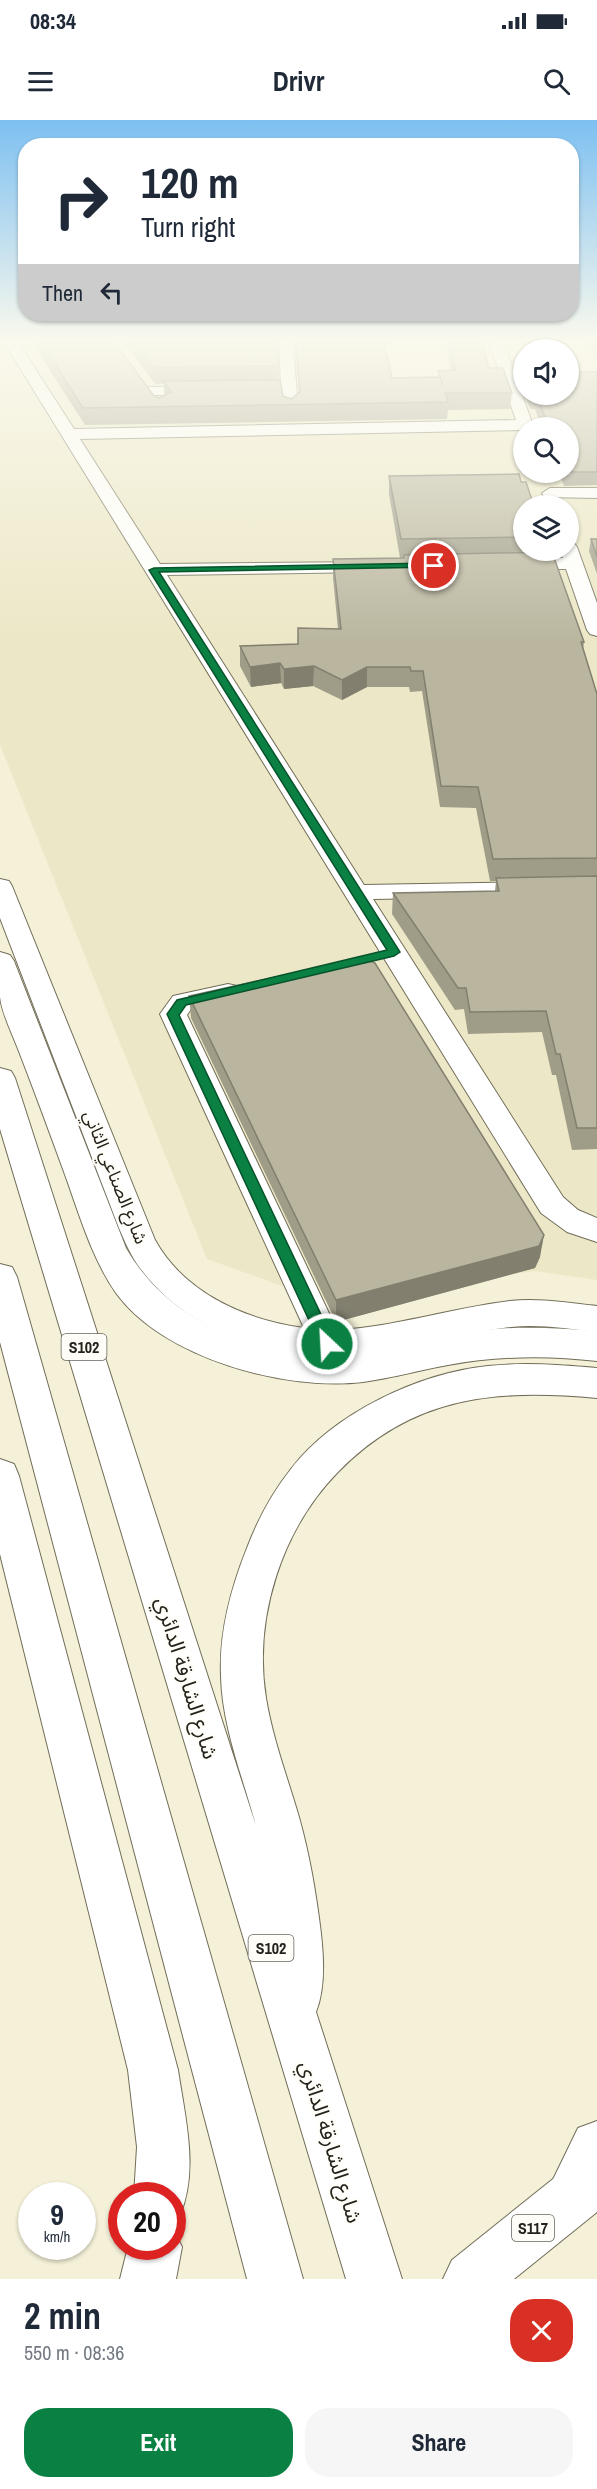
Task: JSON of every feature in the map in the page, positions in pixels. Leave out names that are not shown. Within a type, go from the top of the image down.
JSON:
[{"type":"main road","points":[[0,961],[110,1251],[131,1285],[155,1308],[183,1328],[217,1345],[253,1358],[321,1369],[379,1365],[447,1350],[507,1342],[546,1341],[597,1346]]},
{"type":"main road","name":"شارع الشارقة الدائري","points":[[0,1078],[374,2279]]},
{"type":"main road","points":[[0,1277],[275,2279]]},
{"type":"main road","points":[[294,2022],[298,1953],[291,1889],[280,1829],[249,1716],[242,1679],[243,1641],[248,1606],[263,1552],[287,1503],[320,1462],[360,1428],[406,1403],[456,1386],[508,1377],[563,1377],[597,1383]]},
{"type":"main road","points":[[0,1476],[153,2070],[163,2147],[162,2182]]},
{"type":"main road","points":[[585,2187],[597,2147]]},
{"type":"main road","name":"S117","points":[[471,2279],[585,2187]]},
{"type":"main road","points":[[148,2279],[152,2260]]},
{"type":"street","points":[[74,443],[356,892],[383,955],[552,1205],[563,1216],[578,1225],[597,1230]]},
{"type":"street","points":[[579,495],[597,493]]},
{"type":"street","points":[[492,565],[524,561]]},
{"type":"street","points":[[573,561],[597,630]]},
{"type":"street","points":[[154,570],[387,566]]},
{"type":"street","name":"شارع الصناعي الثاني","points":[[0,886],[134,1228],[151,1259],[177,1289],[210,1314],[246,1330],[285,1340],[327,1344],[369,1342],[467,1320],[513,1313],[597,1319]]},
{"type":"street","points":[[356,892],[597,888]]},
{"type":"street","points":[[249,987],[182,1002],[173,1014],[327,1344]]},
{"type":"shaded area","points":[[0,443],[513,443],[513,483],[579,483],[579,443],[597,443],[597,1280],[535,1271],[324,1301],[207,1259],[0,745]]},
{"type":"building","points":[[579,443],[597,443],[597,472],[579,472]]},
{"type":"building","points":[[513,474],[513,483],[526,483],[530,495],[513,495],[513,537],[401,539],[389,476]]},
{"type":"building","points":[[591,539],[597,539],[597,557]]},
{"type":"building","points":[[513,553],[513,561],[555,561],[584,642],[581,642],[597,694],[597,858],[493,859],[478,787],[441,786],[423,671],[411,671],[410,667],[367,667],[342,680],[314,666],[284,669],[280,663],[250,667],[240,646],[298,644],[298,628],[341,629],[333,559],[404,558],[404,555]]},
{"type":"building","points":[[597,876],[597,1128],[577,1128],[560,1054],[556,1054],[546,1011],[470,1012],[466,988],[458,988],[393,893],[499,891],[496,878]]},
{"type":"building","points":[[363,958],[375,963],[544,1235],[539,1246],[336,1300],[189,996]]},
{"type":"route","points":[[327,1344],[173,1014],[182,1002],[394,952],[154,570],[434,566]]}]
